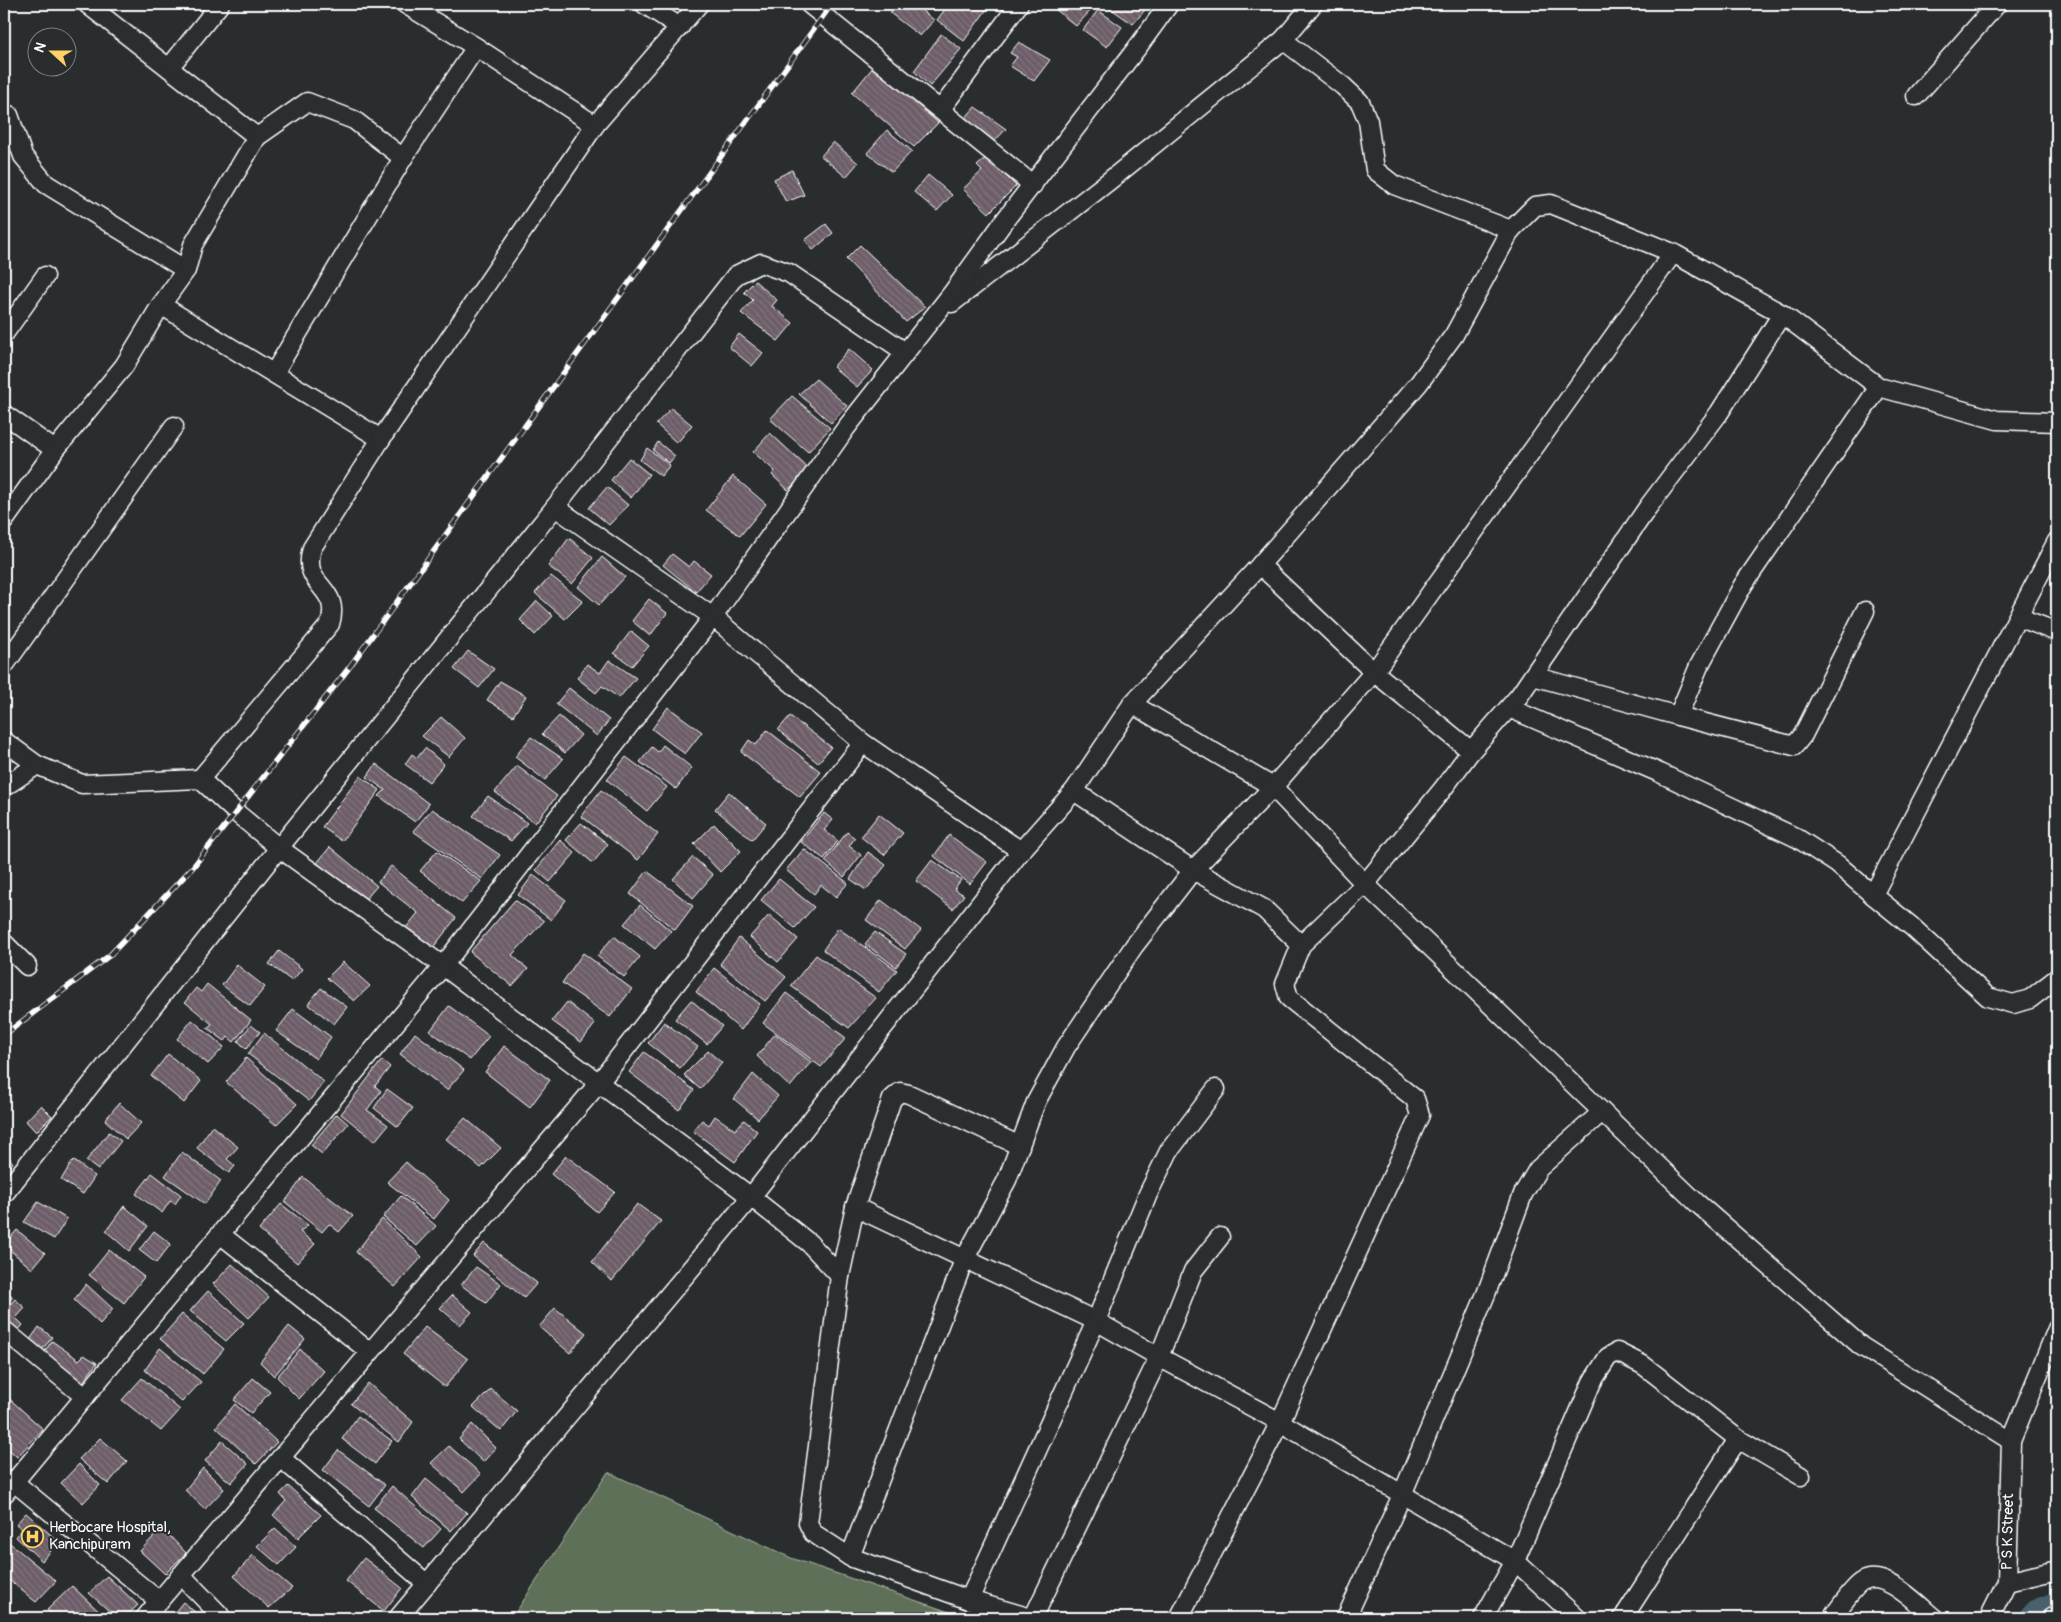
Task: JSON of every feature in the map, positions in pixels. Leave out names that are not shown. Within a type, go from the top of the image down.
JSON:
[{"type":"street","points":[[87,4],[257,137]]},
{"type":"street","points":[[169,68],[220,4]]},
{"type":"street","points":[[405,4],[476,47],[595,125]]},
{"type":"street","points":[[644,4],[680,27]]},
{"type":"street","points":[[200,779],[330,624],[334,613],[332,602],[311,573],[308,561],[312,548],[381,439],[595,125],[699,4]]},
{"type":"street","points":[[810,4],[1033,184]]},
{"type":"street","points":[[941,109],[1019,4]]},
{"type":"street","points":[[159,1602],[9,1488],[443,966],[714,617],[846,428],[1169,4]]},
{"type":"street","points":[[930,320],[1109,181],[1283,40],[1313,4]]},
{"type":"street","points":[[1916,96],[1997,4]]},
{"type":"street","points":[[1283,40],[1343,86],[1360,102],[1368,121],[1374,170],[1394,185],[1511,230]]},
{"type":"street","points":[[274,373],[404,158],[476,47]]},
{"type":"street","points":[[4,521],[55,450],[124,366],[161,305],[186,270],[193,245],[257,137],[308,102],[354,120],[404,158]]},
{"type":"street","points":[[9,115],[23,156],[46,184],[186,270]]},
{"type":"street","points":[[398,1618],[750,1197],[1021,851],[1074,791],[1132,704],[1260,565],[1419,383],[1454,335],[1511,230],[1535,206],[1551,204],[1673,253],[1782,314],[1879,387],[1997,420],[2057,422]]},
{"type":"street","points":[[850,1557],[964,1260],[1007,1180],[1036,1102],[1066,1047],[1134,946],[1193,870],[1273,787],[1374,672],[1673,253]]},
{"type":"street","points":[[4,1194],[279,848],[555,507],[736,275],[760,263],[789,273],[905,352]]},
{"type":"street","points":[[4,334],[45,276]]},
{"type":"street","points":[[161,305],[381,439]]},
{"type":"street","points":[[1179,1618],[1280,1422],[1420,1115],[1415,1099],[1290,998],[1285,984],[1301,945],[1365,884],[1442,790],[1471,751],[1509,708],[1533,676],[1648,507],[1720,412],[1782,314]]},
{"type":"street","points":[[1678,716],[1699,666],[1743,585],[1879,387]]},
{"type":"street","points":[[4,414],[55,450]]},
{"type":"street","points":[[4,666],[174,426]]},
{"type":"street","points":[[555,507],[714,617],[863,743],[1021,851]]},
{"type":"street","points":[[1872,895],[2057,541]]},
{"type":"street","points":[[1260,565],[1374,672],[1471,751]]},
{"type":"street","points":[[1533,676],[1794,746],[1802,735],[1865,611]]},
{"type":"street","points":[[2018,617],[2057,632]]},
{"type":"street","points":[[1132,704],[1273,787],[1365,884],[1697,1203],[1861,1346],[2011,1441],[2057,1329]]},
{"type":"street","points":[[1509,708],[1660,773],[1797,838],[1837,864],[1911,926],[1988,997],[2013,1004],[2030,999],[2057,978]]},
{"type":"street","points":[[4,741],[37,765],[82,784],[200,779],[279,848],[443,966],[809,1242],[840,1276]]},
{"type":"street","points":[[145,1618],[598,1084],[863,743]]},
{"type":"street","points":[[4,787],[37,765]]},
{"type":"street","points":[[1074,791],[1193,870],[1264,909],[1301,945]]},
{"type":"street","points":[[4,942],[26,966]]},
{"type":"street","points":[[969,1600],[1096,1321],[1148,1194],[1169,1151],[1216,1089]]},
{"type":"street","points":[[1020,1146],[909,1094],[900,1092],[892,1099],[855,1207],[840,1276],[808,1523],[812,1532],[850,1557],[969,1600],[1032,1618],[1159,1357],[1193,1271],[1220,1237]]},
{"type":"street","points":[[1346,1618],[1402,1495],[1486,1294],[1523,1194],[1538,1169],[1602,1112]]},
{"type":"street","points":[[855,1207],[1096,1321],[1280,1422],[1516,1561],[1577,1618]]},
{"type":"street","points":[[220,1234],[370,1352]]},
{"type":"street","points":[[4,1330],[85,1397]]},
{"type":"street","points":[[1483,1618],[1516,1561],[1592,1382],[1608,1357],[1617,1352],[1643,1365],[1738,1439],[1801,1476]]},
{"type":"street","points":[[1623,1618],[1738,1439]]},
{"type":"street","name":"P S K Street","points":[[1989,1618],[2007,1582],[2011,1441]]},
{"type":"street","points":[[281,1458],[427,1584]]},
{"type":"street","points":[[2007,1582],[2057,1570]]},
{"type":"street","points":[[181,1575],[221,1618]]},
{"type":"street","points":[[1832,1618],[1860,1582],[1872,1578],[1888,1582],[1934,1618]]},
{"type":"street","points":[[2052,1618],[2057,1615]]},
{"type":"green space","points":[[608,1472],[791,1558],[967,1618],[512,1618]]},
{"type":"building","points":[[898,4],[913,4],[934,20],[920,36],[890,13]]},
{"type":"building","points":[[949,4],[978,4],[987,9],[964,41],[937,20]]},
{"type":"building","points":[[1049,4],[1090,4],[1094,7],[1076,26]]},
{"type":"building","points":[[1104,4],[1150,4],[1133,24]]},
{"type":"building","points":[[1098,10],[1122,27],[1107,47],[1083,30]]},
{"type":"building","points":[[941,34],[961,49],[930,86],[914,71]]},
{"type":"building","points":[[1019,42],[1050,60],[1034,81],[1010,66],[1017,57],[1010,53]]},
{"type":"building","points":[[874,66],[938,123],[914,147],[852,93]]},
{"type":"building","points":[[975,107],[1006,129],[991,145],[962,122]]},
{"type":"building","points":[[887,130],[912,151],[892,172],[867,153]]},
{"type":"building","points":[[833,142],[858,163],[846,177],[821,156]]},
{"type":"building","points":[[987,157],[1016,186],[989,213],[963,189],[982,171],[977,166]]},
{"type":"building","points":[[792,170],[804,195],[786,202],[774,179]]},
{"type":"building","points":[[928,175],[952,195],[937,211],[914,192]]},
{"type":"building","points":[[826,224],[833,233],[813,250],[805,240]]},
{"type":"building","points":[[860,245],[925,307],[906,322],[846,259]]},
{"type":"building","points":[[755,281],[777,300],[772,306],[793,323],[778,341],[741,313],[753,300],[744,292]]},
{"type":"building","points":[[739,334],[763,353],[752,366],[729,347]]},
{"type":"building","points":[[849,349],[873,370],[857,387],[833,367]]},
{"type":"building","points":[[816,379],[847,406],[831,423],[799,394]]},
{"type":"building","points":[[792,396],[830,428],[808,452],[770,419]]},
{"type":"building","points":[[671,408],[692,425],[677,443],[656,424]]},
{"type":"building","points":[[770,433],[809,469],[788,490],[772,475],[775,471],[753,452]]},
{"type":"building","points":[[658,442],[675,456],[669,463],[653,450]]},
{"type":"building","points":[[647,448],[670,465],[661,476],[640,460]]},
{"type":"building","points":[[629,458],[649,474],[631,498],[611,480]]},
{"type":"building","points":[[733,476],[766,504],[740,536],[706,510]]},
{"type":"building","points":[[607,487],[628,505],[609,525],[589,508]]},
{"type":"building","points":[[569,538],[593,558],[572,584],[548,566]]},
{"type":"building","points":[[672,554],[689,567],[694,561],[711,574],[696,592],[663,565]]},
{"type":"building","points":[[602,557],[625,577],[599,605],[578,587]]},
{"type":"building","points":[[551,576],[583,601],[565,619],[535,593]]},
{"type":"building","points":[[649,599],[667,613],[650,636],[632,621]]},
{"type":"building","points":[[537,601],[553,616],[535,635],[520,620]]},
{"type":"building","points":[[631,631],[649,646],[632,666],[614,653]]},
{"type":"building","points":[[468,651],[494,669],[479,688],[454,669]]},
{"type":"building","points":[[609,660],[636,678],[619,698],[602,686],[596,693],[577,678],[587,664],[600,673]]},
{"type":"building","points":[[500,681],[526,696],[513,716],[487,700]]},
{"type":"building","points":[[569,688],[609,720],[597,736],[556,704]]},
{"type":"building","points":[[668,707],[702,732],[685,754],[652,729]]},
{"type":"building","points":[[559,716],[581,735],[565,753],[542,734]]},
{"type":"building","points":[[790,716],[831,747],[818,763],[778,730]]},
{"type":"building","points":[[441,717],[465,738],[449,757],[422,736]]},
{"type":"building","points":[[767,730],[821,772],[800,797],[741,752],[749,740],[756,745]]},
{"type":"building","points":[[531,737],[563,759],[545,780],[515,757]]},
{"type":"building","points":[[663,745],[692,768],[676,789],[640,762],[652,747],[658,752]]},
{"type":"building","points":[[425,748],[444,764],[429,782],[405,764],[412,754],[417,758]]},
{"type":"building","points":[[626,757],[667,787],[647,811],[607,780]]},
{"type":"building","points":[[376,764],[429,804],[415,822],[379,796],[385,790],[367,777]]},
{"type":"building","points":[[517,766],[557,796],[535,823],[495,792]]},
{"type":"building","points":[[360,776],[380,790],[342,841],[322,827]]},
{"type":"building","points":[[601,790],[658,834],[638,860],[581,816]]},
{"type":"building","points":[[729,792],[766,823],[752,840],[715,809]]},
{"type":"building","points":[[488,796],[527,823],[511,841],[473,816]]},
{"type":"building","points":[[432,809],[500,855],[482,879],[413,831]]},
{"type":"building","points":[[824,813],[833,820],[824,830],[838,841],[824,859],[801,842]]},
{"type":"building","points":[[879,814],[903,833],[884,855],[861,837]]},
{"type":"building","points":[[581,823],[608,844],[593,863],[566,840]]},
{"type":"building","points":[[714,824],[741,851],[720,872],[694,844]]},
{"type":"building","points":[[847,832],[855,838],[849,846],[861,855],[844,877],[825,861]]},
{"type":"building","points":[[949,835],[987,862],[970,884],[934,856]]},
{"type":"building","points":[[560,840],[575,853],[550,882],[536,870]]},
{"type":"building","points":[[330,847],[377,886],[364,901],[317,863]]},
{"type":"building","points":[[804,849],[848,883],[836,897],[821,885],[814,894],[786,870]]},
{"type":"building","points":[[437,851],[481,881],[462,903],[420,871]]},
{"type":"building","points":[[868,852],[886,865],[866,890],[850,879]]},
{"type":"building","points":[[693,857],[713,875],[693,898],[673,879]]},
{"type":"building","points":[[932,860],[961,880],[954,889],[964,895],[953,909],[916,881]]},
{"type":"building","points":[[391,866],[456,918],[432,949],[405,929],[418,913],[378,882]]},
{"type":"building","points":[[647,871],[693,906],[675,930],[630,894]]},
{"type":"building","points":[[533,875],[566,900],[551,920],[518,895]]},
{"type":"building","points":[[779,879],[814,907],[795,928],[761,900]]},
{"type":"building","points":[[515,900],[544,921],[512,955],[528,969],[512,986],[470,952]]},
{"type":"building","points":[[881,900],[921,930],[905,949],[866,920]]},
{"type":"building","points":[[640,905],[671,931],[655,949],[624,924]]},
{"type":"building","points":[[769,915],[798,939],[778,962],[750,937]]},
{"type":"building","points":[[838,928],[897,970],[879,992],[823,950]]},
{"type":"building","points":[[875,932],[906,954],[896,967],[865,944]]},
{"type":"building","points":[[614,936],[640,957],[624,977],[597,956]]},
{"type":"building","points":[[739,938],[786,977],[765,1001],[720,964]]},
{"type":"building","points":[[279,951],[302,969],[292,981],[269,964]]},
{"type":"building","points":[[583,953],[632,989],[610,1017],[562,983]]},
{"type":"building","points":[[816,955],[876,998],[849,1028],[791,986]]},
{"type":"building","points":[[343,962],[370,986],[354,1001],[327,978]]},
{"type":"building","points":[[237,965],[265,987],[250,1006],[222,985]]},
{"type":"building","points":[[714,968],[760,1004],[741,1030],[696,992]]},
{"type":"building","points":[[207,984],[251,1020],[234,1042],[228,1037],[225,1041],[207,1028],[212,1024],[185,1002],[196,988],[201,992]]},
{"type":"building","points":[[321,988],[347,1007],[334,1024],[308,1004]]},
{"type":"building","points":[[786,993],[846,1038],[821,1067],[763,1023]]},
{"type":"building","points":[[691,1000],[722,1026],[707,1044],[675,1019]]},
{"type":"building","points":[[567,1002],[595,1024],[581,1042],[552,1021]]},
{"type":"building","points":[[449,1006],[489,1036],[470,1060],[430,1031]]},
{"type":"building","points":[[293,1009],[331,1037],[316,1059],[276,1031]]},
{"type":"building","points":[[192,1020],[224,1047],[208,1064],[177,1039]]},
{"type":"building","points":[[664,1022],[698,1047],[680,1068],[648,1043]]},
{"type":"building","points":[[251,1025],[260,1032],[246,1049],[238,1041]]},
{"type":"building","points":[[264,1033],[324,1082],[309,1101],[248,1054]]},
{"type":"building","points":[[415,1033],[464,1070],[447,1090],[400,1054]]},
{"type":"building","points":[[775,1034],[811,1062],[790,1087],[757,1056]]},
{"type":"building","points":[[504,1046],[550,1080],[530,1107],[485,1072]]},
{"type":"building","points":[[708,1051],[722,1063],[700,1089],[684,1075]]},
{"type":"building","points":[[644,1052],[694,1090],[679,1110],[629,1072]]},
{"type":"building","points":[[168,1054],[201,1081],[184,1103],[151,1076]]},
{"type":"building","points":[[246,1058],[297,1104],[276,1125],[226,1082]]},
{"type":"building","points":[[382,1060],[390,1067],[375,1086],[381,1091],[367,1110],[388,1125],[375,1141],[341,1114]]},
{"type":"building","points":[[753,1074],[778,1096],[758,1119],[734,1099]]},
{"type":"building","points":[[387,1089],[413,1108],[398,1127],[374,1108]]},
{"type":"building","points":[[119,1103],[141,1123],[126,1139],[105,1120]]},
{"type":"building","points":[[41,1105],[52,1116],[36,1132],[26,1121]]},
{"type":"building","points":[[337,1114],[348,1124],[322,1154],[311,1145]]},
{"type":"building","points":[[715,1116],[735,1130],[744,1120],[757,1131],[735,1162],[693,1131],[702,1120],[709,1125]]},
{"type":"building","points":[[465,1118],[501,1148],[481,1168],[446,1139]]},
{"type":"building","points":[[212,1126],[238,1147],[227,1159],[235,1166],[229,1173],[197,1148]]},
{"type":"building","points":[[109,1132],[121,1141],[98,1170],[86,1161]]},
{"type":"building","points":[[4,1151],[13,1163],[4,1171]]},
{"type":"building","points":[[182,1152],[221,1181],[205,1204],[165,1176]]},
{"type":"building","points":[[566,1156],[615,1192],[597,1212],[551,1174]]},
{"type":"building","points":[[73,1160],[95,1176],[83,1194],[61,1180]]},
{"type":"building","points":[[406,1162],[449,1200],[434,1219],[387,1182]]},
{"type":"building","points":[[152,1173],[181,1195],[175,1204],[170,1201],[162,1213],[136,1194]]},
{"type":"building","points":[[303,1177],[353,1216],[339,1232],[329,1224],[322,1232],[285,1202]]},
{"type":"building","points":[[401,1196],[436,1226],[417,1246],[383,1217]]},
{"type":"building","points":[[38,1202],[67,1219],[54,1239],[24,1222]]},
{"type":"building","points":[[281,1204],[308,1225],[300,1232],[315,1244],[297,1263],[259,1230]]},
{"type":"building","points":[[637,1204],[661,1221],[612,1281],[592,1262]]},
{"type":"building","points":[[124,1206],[148,1226],[129,1251],[106,1231]]},
{"type":"building","points":[[382,1219],[422,1257],[395,1287],[356,1252]]},
{"type":"building","points":[[17,1230],[45,1253],[32,1269],[4,1245]]},
{"type":"building","points":[[154,1231],[171,1244],[156,1263],[139,1250]]},
{"type":"building","points":[[484,1243],[537,1283],[524,1298],[473,1256]]},
{"type":"building","points":[[109,1250],[144,1277],[124,1303],[89,1275]]},
{"type":"building","points":[[232,1264],[269,1297],[249,1318],[213,1284]]},
{"type":"building","points":[[476,1267],[501,1284],[486,1303],[461,1285]]},
{"type":"building","points":[[86,1284],[113,1309],[100,1324],[74,1300]]},
{"type":"building","points":[[4,1289],[13,1297],[4,1307]]},
{"type":"building","points":[[208,1291],[244,1323],[226,1341],[190,1311]]},
{"type":"building","points":[[452,1295],[472,1312],[460,1325],[440,1308]]},
{"type":"building","points":[[15,1299],[25,1308],[16,1318],[23,1325],[9,1341],[4,1336],[4,1311]]},
{"type":"building","points":[[555,1308],[586,1333],[570,1353],[539,1327]]},
{"type":"building","points":[[182,1314],[224,1349],[203,1374],[160,1339]]},
{"type":"building","points":[[289,1326],[305,1339],[274,1376],[260,1362]]},
{"type":"building","points":[[39,1327],[52,1337],[36,1358],[24,1348]]},
{"type":"building","points":[[425,1327],[468,1359],[445,1387],[403,1354]]},
{"type":"building","points":[[52,1341],[79,1360],[84,1355],[97,1363],[75,1393],[36,1363]]},
{"type":"building","points":[[160,1348],[201,1382],[182,1402],[145,1370]]},
{"type":"building","points":[[300,1349],[324,1371],[299,1399],[277,1377]]},
{"type":"building","points":[[142,1378],[180,1410],[161,1431],[122,1400]]},
{"type":"building","points":[[253,1378],[270,1392],[251,1413],[234,1400]]},
{"type":"building","points":[[368,1383],[413,1422],[399,1442],[351,1404]]},
{"type":"building","points":[[491,1389],[517,1411],[501,1431],[473,1407]]},
{"type":"building","points":[[4,1394],[43,1429],[17,1457],[4,1445]]},
{"type":"building","points":[[235,1404],[277,1442],[256,1464],[216,1427]]},
{"type":"building","points":[[358,1416],[392,1441],[375,1464],[342,1439]]},
{"type":"building","points":[[472,1424],[496,1448],[483,1462],[459,1439]]},
{"type":"building","points":[[100,1438],[127,1461],[108,1484],[79,1459]]},
{"type":"building","points":[[222,1441],[248,1464],[231,1483],[205,1461]]},
{"type":"building","points":[[449,1446],[481,1474],[464,1492],[431,1463]]},
{"type":"building","points":[[338,1450],[385,1485],[369,1506],[323,1470]]},
{"type":"building","points":[[79,1464],[100,1485],[83,1503],[61,1483]]},
{"type":"building","points":[[203,1468],[224,1489],[205,1509],[185,1490]]},
{"type":"building","points":[[426,1479],[467,1513],[451,1531],[412,1497]]},
{"type":"building","points":[[288,1486],[321,1515],[298,1538],[273,1515],[286,1501],[280,1494]]},
{"type":"building","points":[[392,1486],[441,1529],[424,1548],[374,1508]]},
{"type":"building","points":[[26,1513],[59,1542],[42,1561],[16,1537],[22,1529],[16,1524]]},
{"type":"building","points":[[162,1528],[186,1553],[165,1574],[140,1551]]},
{"type":"building","points":[[275,1528],[296,1547],[279,1565],[257,1546]]},
{"type":"building","points":[[6,1540],[56,1581],[36,1602],[4,1576],[4,1542]]},
{"type":"building","points":[[253,1555],[292,1588],[269,1608],[234,1576]]},
{"type":"building","points":[[364,1558],[402,1588],[384,1611],[346,1581]]},
{"type":"building","points":[[107,1576],[138,1605],[124,1618],[117,1618],[89,1593]]},
{"type":"building","points":[[72,1586],[106,1618],[57,1618],[47,1610]]},
{"type":"building","points":[[183,1602],[202,1618],[170,1618]]},
{"type":"waterway","points":[[2028,1618],[2034,1611],[2057,1602]]},
{"type":"railway","points":[[4,1035],[110,955],[193,867],[348,669],[832,4]]},
{"type":"place","name":"Herbocare Hospital, Kanchipuram","points":[[33,1536]]}]
